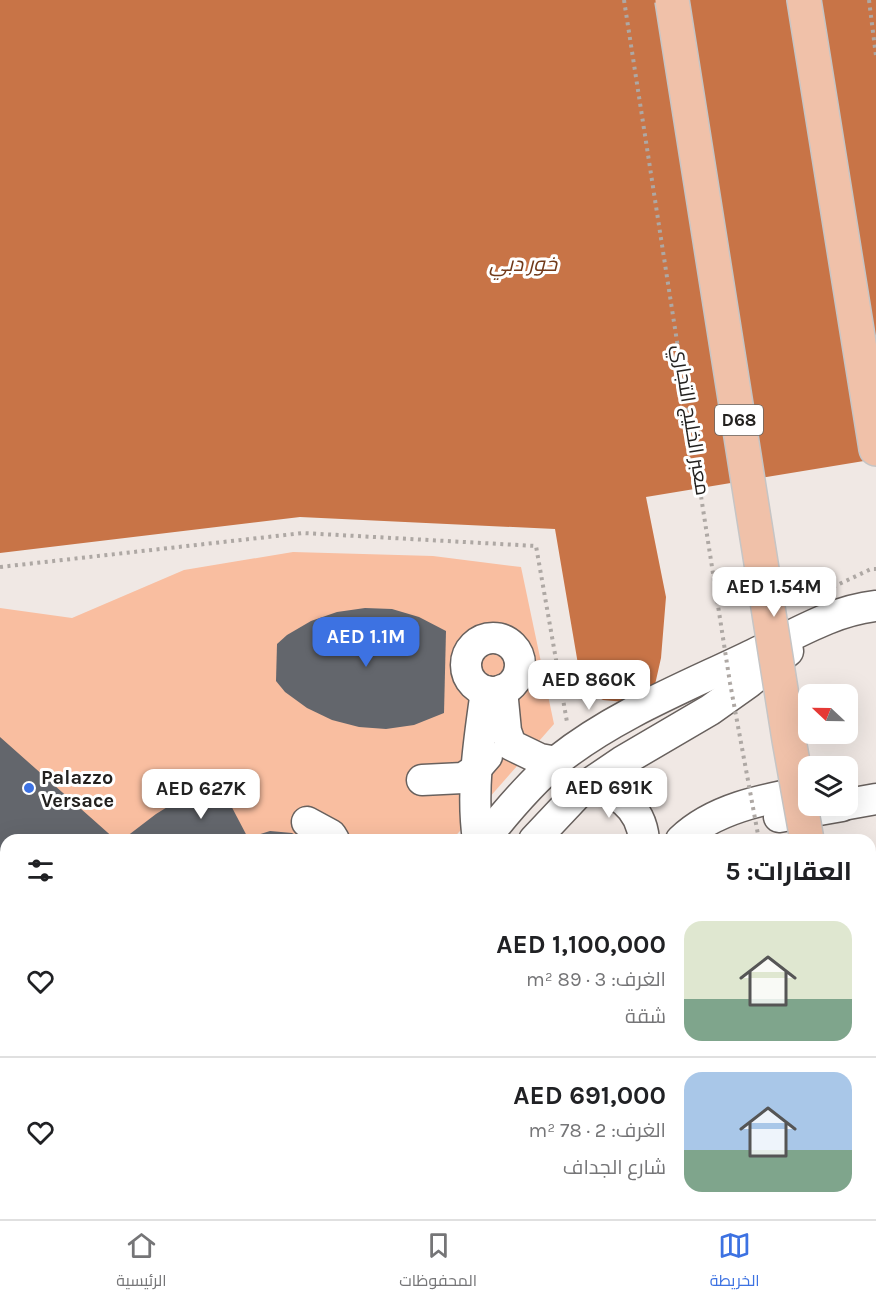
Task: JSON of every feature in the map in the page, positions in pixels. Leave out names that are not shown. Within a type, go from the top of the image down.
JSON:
[{"type":"highway","name":"D68","points":[[672,0],[789,740],[806,834]]},
{"type":"highway","points":[[804,0],[876,449]]},
{"type":"street","points":[[489,834],[510,807],[564,756],[648,705],[839,614],[876,606]]},
{"type":"street","points":[[540,834],[583,788],[623,760],[710,710],[748,683],[819,623]]},
{"type":"street","points":[[477,834],[475,819],[477,777],[494,690],[506,731],[515,747],[540,759],[564,756]]},
{"type":"street","points":[[477,777],[493,752],[515,747]]},
{"type":"street","points":[[422,780],[463,778],[470,775],[477,777]]},
{"type":"street","points":[[858,782],[876,779]]},
{"type":"street","points":[[583,788],[607,790],[620,796],[638,816],[643,834]]},
{"type":"street","points":[[689,834],[704,823],[743,806],[798,793]]},
{"type":"street","points":[[858,803],[876,800]]},
{"type":"street","points":[[725,834],[750,822],[798,814]]},
{"type":"street","points":[[308,822],[329,834]]},
{"type":"path","name":"معبر الخليج التجاري","points":[[624,0],[730,683],[758,834]]},
{"type":"path","points":[[869,0],[876,56]]},
{"type":"path","points":[[0,567],[303,533],[536,546],[564,756]]},
{"type":"shaded area","points":[[293,552],[433,556],[521,567],[554,724],[457,834],[0,834],[0,608],[72,618],[184,570]]},
{"type":"water","name":"خور دبي","points":[[0,0],[876,0],[876,459],[646,497],[666,597],[661,658],[654,689],[647,704],[603,700],[589,692],[580,676],[555,529],[300,517],[0,553]]},
{"type":"building","points":[[365,608],[392,609],[419,617],[446,631],[444,713],[414,725],[386,729],[359,727],[332,720],[307,708],[285,692],[276,681],[277,644],[287,635],[311,621],[337,612]]},
{"type":"building","name":"Palazzo Versace","points":[[0,737],[109,834],[0,834]]},
{"type":"building","name":"Palazzo Versace","points":[[216,777],[246,834],[130,834],[156,814]]},
{"type":"building","name":"Palazzo Versace","points":[[270,831],[294,834],[261,834]]},
{"type":"place","name":"Palazzo Versace","points":[[29,788]]}]
